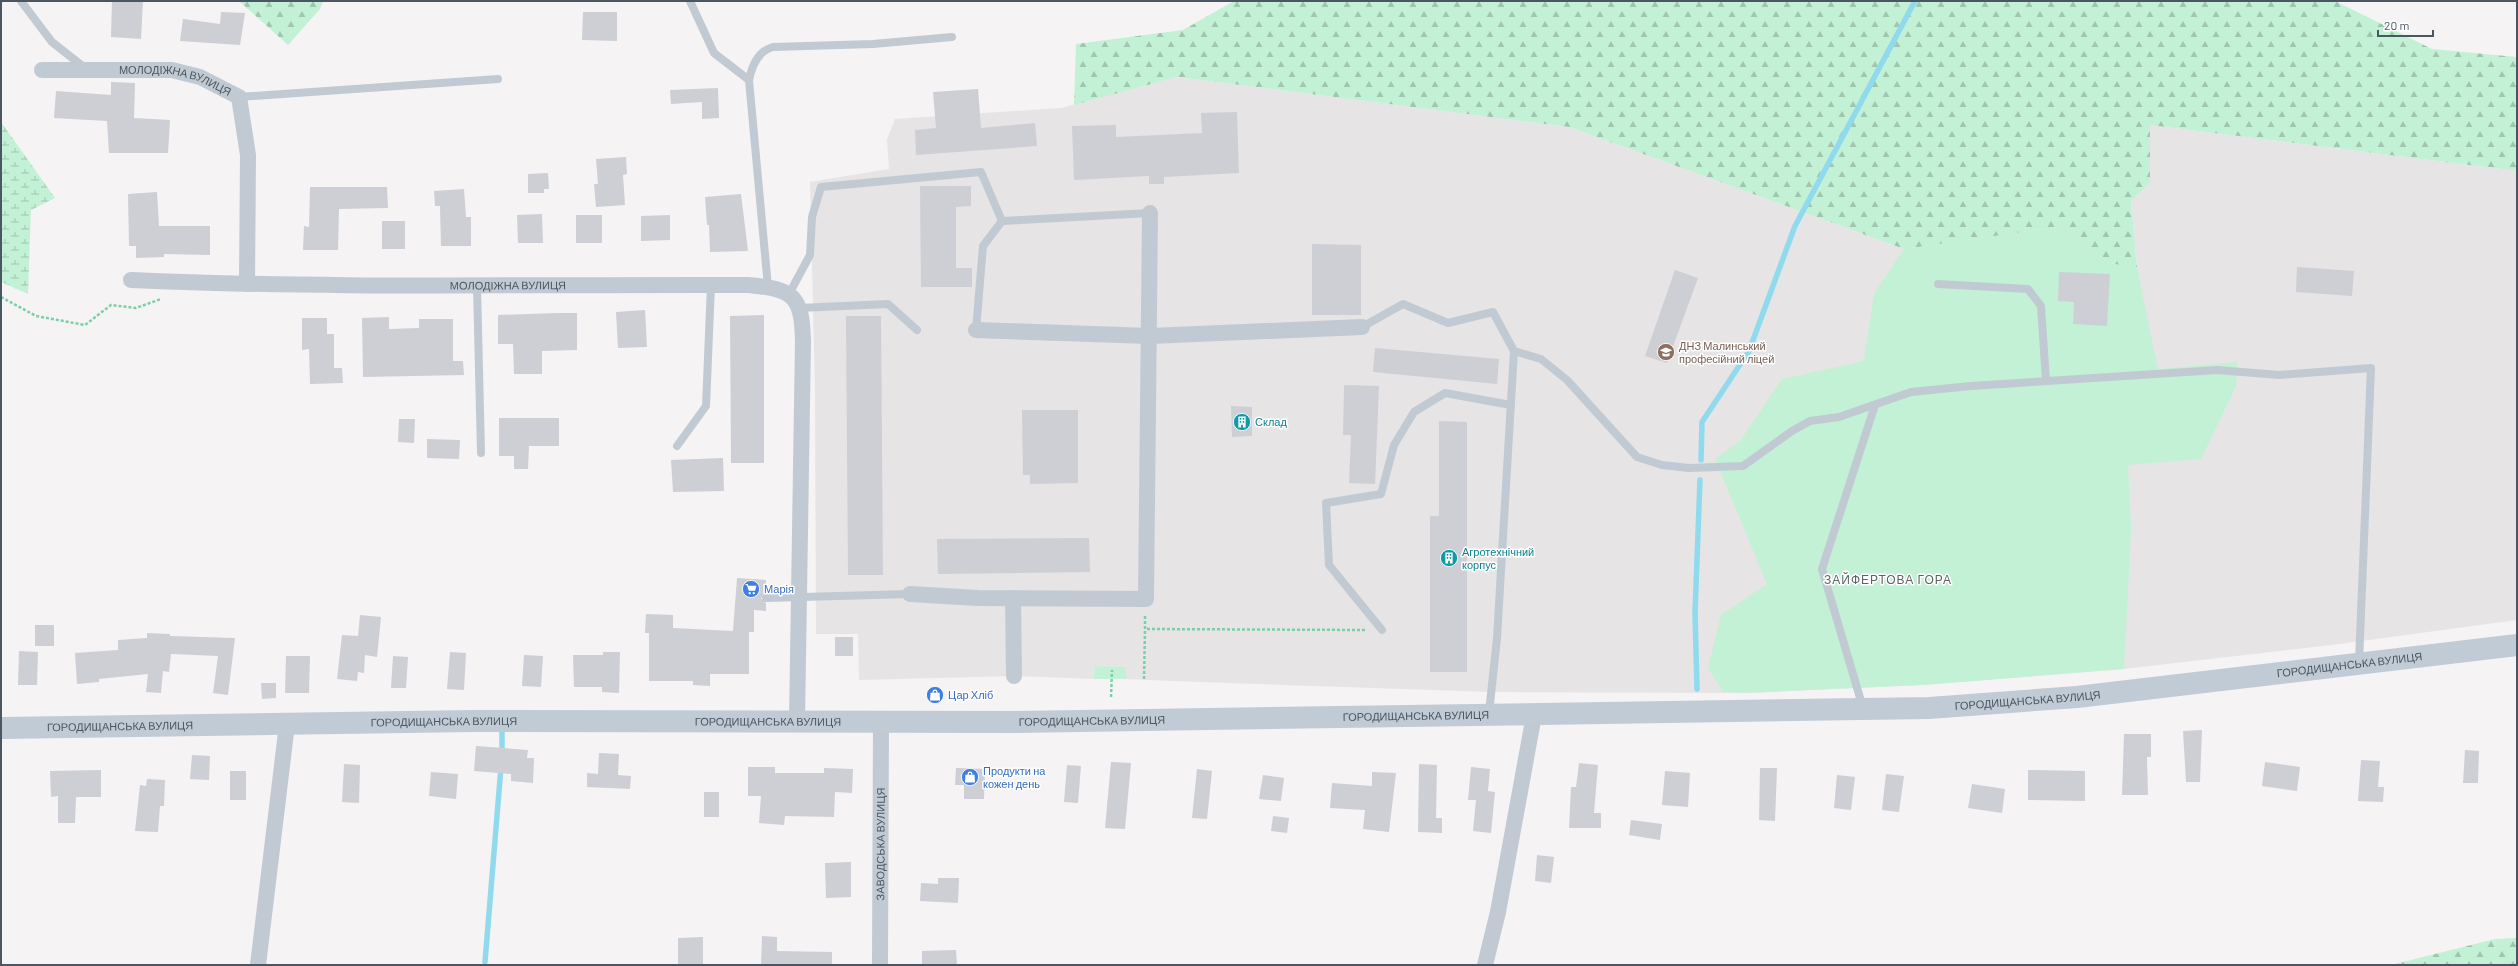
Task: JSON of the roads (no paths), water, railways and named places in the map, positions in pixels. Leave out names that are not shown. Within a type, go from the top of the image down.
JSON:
[{"type":"street","name":"МОЛОДІЖНА ВУЛИЦЯ","points":[[42,70],[179,71],[204,78],[239,97],[248,155],[247,284]]},
{"type":"street","points":[[910,594],[1012,598],[1146,599],[1150,336],[1150,213]]},
{"type":"street","name":"МОЛОДІЖНА ВУЛИЦЯ","points":[[131,280],[247,284],[477,286],[711,285],[768,287],[789,294]]},
{"type":"street","points":[[789,294],[800,308],[803,341],[797,722]]},
{"type":"street","points":[[976,330],[1150,336],[1362,327]]},
{"type":"street","points":[[1012,598],[1014,676]]},
{"type":"street","name":"ГОРОДИЩАНСЬКА ВУЛИЦЯ","points":[[1,728],[287,724],[881,722],[1534,715],[1980,706],[2070,698],[2359,665],[2517,645]]},
{"type":"street","points":[[1485,965],[1498,912],[1534,715]]},
{"type":"street","name":"ЗАВОДСЬКА ВУЛИЦЯ","points":[[880,965],[881,722]]},
{"type":"street","points":[[258,965],[287,724]]},
{"type":"lane","points":[[21,1],[52,42],[89,70]]},
{"type":"lane","points":[[690,1],[714,53],[750,80]]},
{"type":"lane","points":[[768,287],[750,80],[751,70],[762,51],[773,47],[874,44],[952,37]]},
{"type":"lane","points":[[239,97],[498,79]]},
{"type":"lane","points":[[789,294],[810,255],[812,217],[821,187],[981,172],[1002,220]]},
{"type":"lane","points":[[1002,220],[1150,213]]},
{"type":"lane","points":[[976,330],[983,246],[1002,220]]},
{"type":"lane","points":[[1938,284],[2028,289],[2041,306],[2046,381]]},
{"type":"lane","points":[[677,446],[706,406],[711,285]]},
{"type":"lane","points":[[477,286],[481,452]]},
{"type":"lane","points":[[800,308],[888,304],[917,330]]},
{"type":"lane","points":[[1362,327],[1403,304],[1448,323],[1493,312],[1514,351],[1497,638],[1489,715]]},
{"type":"lane","points":[[1514,351],[1542,359],[1568,380],[1638,457],[1662,465],[1696,468],[1743,466],[1792,431],[1810,421],[1839,417],[1912,392],[2046,381],[2217,370],[2279,375],[2371,368],[2359,665]]},
{"type":"lane","points":[[1382,630],[1329,565],[1326,503],[1381,494],[1394,445],[1414,412],[1445,393],[1511,405]]},
{"type":"lane","points":[[1863,709],[1822,569],[1875,405]]},
{"type":"lane","points":[[766,598],[910,594]]},
{"type":"waterway","points":[[1701,460],[1702,422],[1749,351],[1795,226],[1915,1]]},
{"type":"waterway","points":[[1697,689],[1695,613],[1700,480]]},
{"type":"waterway","points":[[502,731],[502,755]]},
{"type":"waterway","points":[[485,962],[501,767]]},
{"type":"place","name":"ДНЗ Малинський професійний ліцей","points":[[1666,352]]},
{"type":"place","name":"Склад","points":[[1242,422]]},
{"type":"place","name":"Агротехнічний корпус","points":[[1449,558]]},
{"type":"place","name":"Марія","points":[[751,589]]},
{"type":"place","name":"Цар Хліб","points":[[935,695]]},
{"type":"place","name":"Продукти на кожен день","points":[[970,777]]},
{"type":"district","name":"ЗАЙФЕРТОВА ГОРА","points":[[1888,580]]}]
